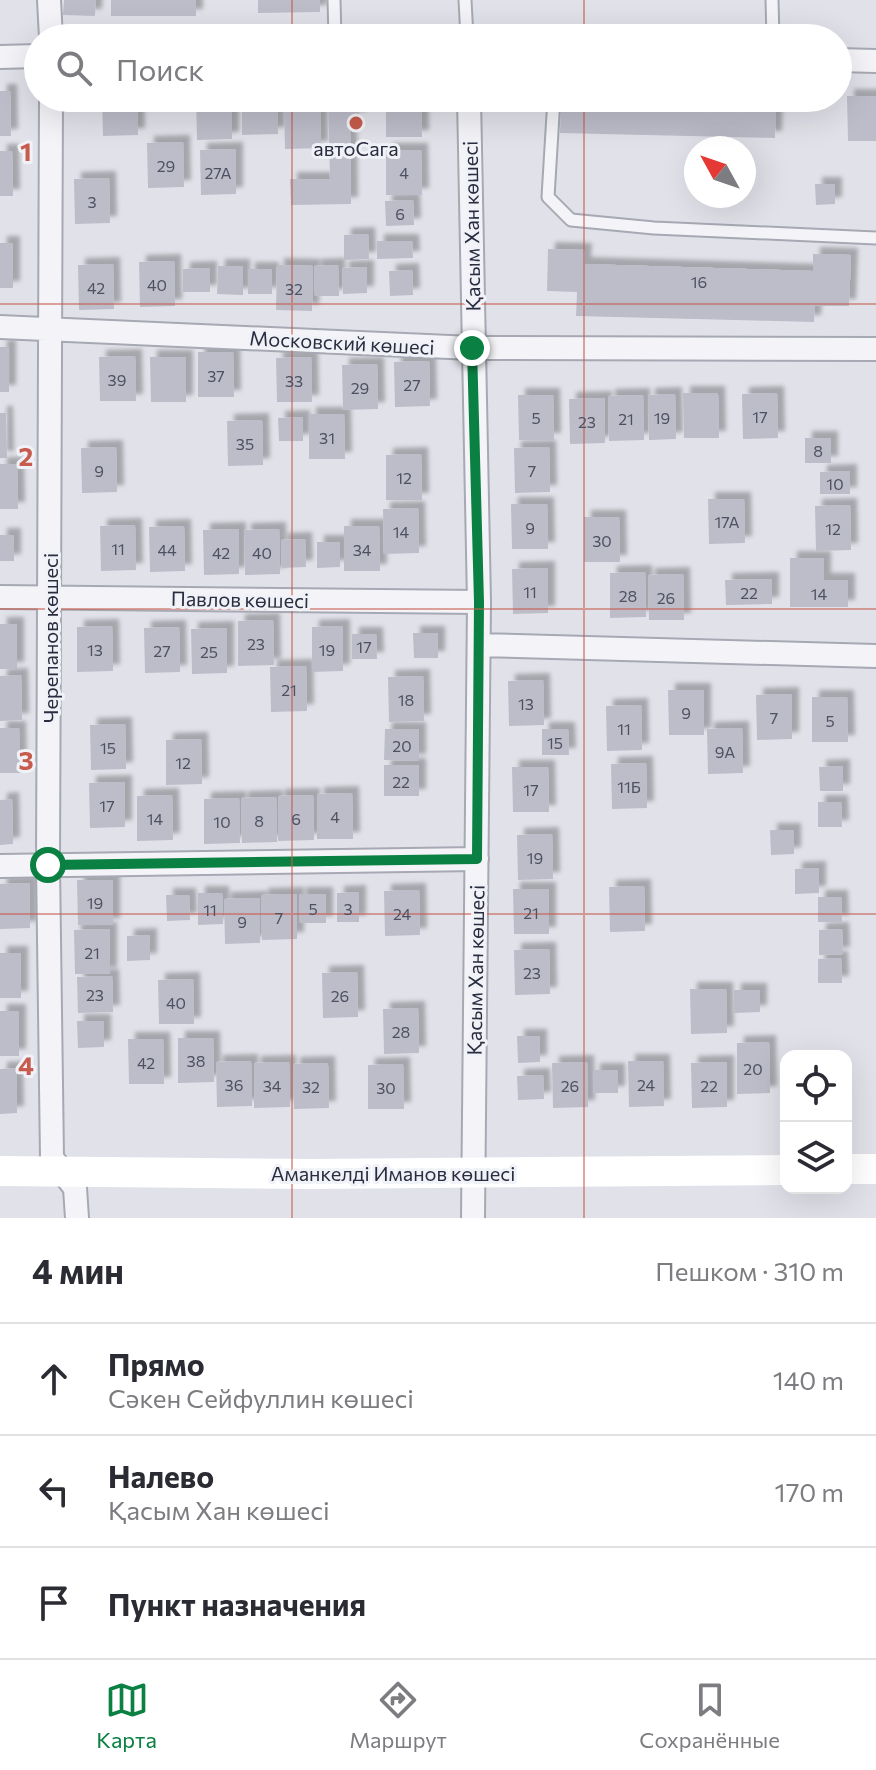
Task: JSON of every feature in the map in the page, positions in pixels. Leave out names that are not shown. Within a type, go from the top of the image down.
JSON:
[{"type":"main road","points":[[852,1169],[876,1169]]},
{"type":"main road","name":"Аманкелді Иманов көшесі","points":[[0,1171],[472,1173],[780,1170]]},
{"type":"street","points":[[49,0],[50,24]]},
{"type":"street","points":[[0,57],[24,56]]},
{"type":"street","points":[[852,60],[876,61]]},
{"type":"street","name":"Черепанов көшесі","points":[[51,112],[48,865],[52,1158],[75,1188],[77,1218]]},
{"type":"street","name":"Қасым Хан көшесі","points":[[469,112],[479,602],[473,1218]]},
{"type":"street","name":"Московский көшесі","points":[[0,327],[472,348],[876,349]]},
{"type":"street","name":"Павлов көшесі","points":[[0,597],[479,602]]},
{"type":"street","points":[[479,645],[876,656]]},
{"type":"street","points":[[0,866],[477,859]]},
{"type":"lane","points":[[334,0],[335,24]]},
{"type":"lane","points":[[465,0],[466,24]]},
{"type":"lane","points":[[772,0],[773,24]]},
{"type":"lane","points":[[553,112],[548,197],[571,220],[654,228],[876,238]]},
{"type":"building","points":[[64,0],[96,0],[95,16],[63,15]]},
{"type":"building","points":[[111,0],[196,0],[196,16],[111,16]]},
{"type":"building","points":[[258,0],[320,0],[320,12],[258,13]]},
{"type":"building","points":[[0,91],[10,91],[11,136],[0,136]]},
{"type":"building","points":[[852,96],[876,96],[876,141],[848,141],[847,112],[852,112]]},
{"type":"building","points":[[102,112],[137,112],[138,135],[103,136]]},
{"type":"building","points":[[196,112],[232,112],[232,139],[197,140]]},
{"type":"building","points":[[242,112],[277,112],[278,134],[242,135]]},
{"type":"building","points":[[284,112],[320,112],[321,148],[285,149]]},
{"type":"building","points":[[328,112],[359,112],[359,118],[350,118],[351,204],[291,205],[290,179],[330,179]]},
{"type":"building","points":[[386,112],[421,112],[422,137],[386,137]]},
{"type":"building","points":[[561,112],[776,112],[775,138],[560,133]]},
{"type":"building","points":[[183,142],[184,187],[148,188],[147,143]]},
{"type":"building","points":[[236,149],[236,194],[201,195],[200,150]]},
{"type":"building","points":[[386,150],[421,150],[422,195],[386,195]]},
{"type":"building","points":[[0,151],[12,151],[13,196],[0,196]]},
{"type":"building","points":[[109,178],[110,223],[75,224],[74,179]]},
{"type":"building","points":[[815,184],[835,184],[835,204],[816,205]]},
{"type":"building","points":[[413,200],[414,225],[386,226],[385,201]]},
{"type":"building","points":[[368,234],[369,259],[344,260],[344,235]]},
{"type":"building","points":[[377,241],[412,241],[413,258],[377,259]]},
{"type":"building","points":[[0,243],[13,243],[13,288],[0,288]]},
{"type":"building","points":[[548,249],[585,250],[584,264],[813,271],[813,254],[851,255],[849,306],[815,306],[814,322],[576,316],[577,292],[547,291]]},
{"type":"building","points":[[174,261],[175,306],[140,307],[139,262]]},
{"type":"building","points":[[113,264],[114,309],[79,310],[78,265]]},
{"type":"building","points":[[277,265],[313,266],[312,311],[276,310]]},
{"type":"building","points":[[338,265],[339,296],[315,296],[314,266]]},
{"type":"building","points":[[218,266],[243,266],[243,295],[217,294]]},
{"type":"building","points":[[367,267],[367,293],[343,294],[342,268]]},
{"type":"building","points":[[210,268],[210,292],[183,292],[183,269]]},
{"type":"building","points":[[248,269],[272,269],[272,294],[248,294]]},
{"type":"building","points":[[412,270],[413,295],[390,296],[389,271]]},
{"type":"building","points":[[0,347],[9,347],[9,392],[0,392]]},
{"type":"building","points":[[198,352],[233,352],[234,397],[198,397]]},
{"type":"building","points":[[135,356],[136,401],[100,401],[99,357]]},
{"type":"building","points":[[150,357],[186,357],[186,402],[151,402]]},
{"type":"building","points":[[311,357],[312,402],[277,402],[276,358]]},
{"type":"building","points":[[429,361],[430,406],[395,407],[394,362]]},
{"type":"building","points":[[377,364],[378,409],[343,410],[342,365]]},
{"type":"building","points":[[683,393],[718,393],[719,438],[684,438]]},
{"type":"building","points":[[777,393],[778,438],[743,439],[742,394]]},
{"type":"building","points":[[675,394],[676,439],[649,440],[648,395]]},
{"type":"building","points":[[518,395],[553,395],[554,440],[519,440]]},
{"type":"building","points":[[643,395],[644,440],[609,441],[608,396]]},
{"type":"building","points":[[605,398],[605,443],[570,444],[569,399]]},
{"type":"building","points":[[0,413],[6,413],[7,458],[0,458]]},
{"type":"building","points":[[309,414],[344,414],[345,459],[309,459]]},
{"type":"building","points":[[303,417],[303,441],[279,441],[278,418]]},
{"type":"building","points":[[262,420],[263,465],[228,466],[227,421]]},
{"type":"building","points":[[805,438],[831,438],[831,463],[805,463]]},
{"type":"building","points":[[116,447],[117,492],[82,493],[81,448]]},
{"type":"building","points":[[549,447],[550,492],[515,493],[514,448]]},
{"type":"building","points":[[421,454],[422,500],[386,500],[386,455]]},
{"type":"building","points":[[0,464],[17,464],[18,509],[0,509]]},
{"type":"building","points":[[850,471],[850,494],[820,494],[820,472]]},
{"type":"building","points":[[708,499],[744,499],[745,543],[709,544]]},
{"type":"building","points":[[511,504],[547,504],[548,549],[512,549]]},
{"type":"building","points":[[850,505],[851,550],[816,551],[815,506]]},
{"type":"building","points":[[418,508],[419,553],[384,554],[383,509]]},
{"type":"building","points":[[584,517],[619,517],[620,562],[584,562]]},
{"type":"building","points":[[135,525],[136,570],[101,571],[100,526]]},
{"type":"building","points":[[184,526],[185,571],[150,572],[149,527]]},
{"type":"building","points":[[344,526],[379,526],[380,571],[344,571]]},
{"type":"building","points":[[239,529],[239,574],[204,575],[203,530]]},
{"type":"building","points":[[279,529],[280,574],[245,575],[244,530]]},
{"type":"building","points":[[0,535],[14,535],[14,561],[0,561]]},
{"type":"building","points":[[305,539],[306,567],[282,568],[281,540]]},
{"type":"building","points":[[317,542],[340,542],[340,567],[317,568]]},
{"type":"building","points":[[790,558],[824,558],[824,580],[848,580],[848,607],[790,607]]},
{"type":"building","points":[[548,568],[548,613],[513,614],[512,569]]},
{"type":"building","points":[[645,572],[646,617],[610,618],[610,573]]},
{"type":"building","points":[[683,574],[684,620],[649,620],[648,575]]},
{"type":"building","points":[[772,579],[772,604],[726,605],[725,580]]},
{"type":"building","points":[[273,620],[274,665],[238,666],[238,621]]},
{"type":"building","points":[[0,624],[17,624],[17,669],[0,669]]},
{"type":"building","points":[[112,626],[113,671],[77,672],[77,627]]},
{"type":"building","points":[[343,626],[343,671],[312,672],[312,627]]},
{"type":"building","points":[[179,627],[180,672],[145,673],[144,628]]},
{"type":"building","points":[[227,628],[227,673],[192,674],[191,629]]},
{"type":"building","points":[[413,633],[438,633],[438,658],[414,658]]},
{"type":"building","points":[[352,634],[376,634],[377,659],[352,659]]},
{"type":"building","points":[[306,666],[307,711],[271,712],[270,667]]},
{"type":"building","points":[[21,675],[22,720],[0,721],[0,676]]},
{"type":"building","points":[[423,676],[424,721],[389,722],[388,677]]},
{"type":"building","points":[[543,680],[544,725],[509,726],[508,681]]},
{"type":"building","points":[[668,690],[704,690],[704,735],[669,735]]},
{"type":"building","points":[[792,694],[792,739],[757,740],[756,695]]},
{"type":"building","points":[[812,697],[847,697],[848,742],[812,742]]},
{"type":"building","points":[[641,705],[642,750],[607,751],[606,706]]},
{"type":"building","points":[[125,724],[126,769],[91,770],[90,725]]},
{"type":"building","points":[[0,728],[19,728],[20,773],[0,773]]},
{"type":"building","points":[[742,728],[743,773],[708,774],[707,729]]},
{"type":"building","points":[[385,729],[419,729],[419,761],[384,760]]},
{"type":"building","points":[[542,729],[568,729],[569,755],[542,755]]},
{"type":"building","points":[[201,739],[202,784],[166,785],[166,740]]},
{"type":"building","points":[[646,763],[647,808],[612,809],[611,764]]},
{"type":"building","points":[[384,765],[419,765],[419,796],[384,796]]},
{"type":"building","points":[[843,766],[843,791],[820,791],[819,767]]},
{"type":"building","points":[[512,767],[548,767],[549,812],[513,812]]},
{"type":"building","points":[[125,782],[125,827],[90,828],[89,783]]},
{"type":"building","points":[[352,793],[353,839],[317,839],[317,794]]},
{"type":"building","points":[[172,795],[173,840],[137,841],[137,796]]},
{"type":"building","points":[[313,795],[314,840],[278,841],[278,796]]},
{"type":"building","points":[[276,797],[277,842],[242,843],[241,798]]},
{"type":"building","points":[[239,798],[240,843],[204,844],[204,799]]},
{"type":"building","points":[[12,799],[13,844],[0,845],[0,800]]},
{"type":"building","points":[[818,802],[841,802],[842,827],[818,827]]},
{"type":"building","points":[[770,830],[794,830],[794,854],[771,855]]},
{"type":"building","points":[[552,834],[553,879],[518,880],[517,835]]},
{"type":"building","points":[[819,868],[819,893],[795,894],[795,869]]},
{"type":"building","points":[[77,880],[113,880],[113,925],[78,925]]},
{"type":"building","points":[[30,883],[30,928],[0,929],[0,884]]},
{"type":"building","points":[[644,886],[645,931],[610,932],[609,887]]},
{"type":"building","points":[[513,889],[549,889],[549,934],[514,934]]},
{"type":"building","points":[[419,890],[420,935],[385,936],[384,891]]},
{"type":"building","points":[[359,892],[359,922],[337,922],[337,893]]},
{"type":"building","points":[[198,893],[222,893],[223,924],[198,925]]},
{"type":"building","points":[[297,894],[297,939],[262,940],[261,895]]},
{"type":"building","points":[[299,894],[326,894],[326,923],[300,923]]},
{"type":"building","points":[[166,895],[189,895],[190,920],[167,921]]},
{"type":"building","points":[[818,897],[841,897],[842,922],[818,922]]},
{"type":"building","points":[[260,898],[260,943],[225,944],[224,899]]},
{"type":"building","points":[[110,929],[110,974],[75,974],[74,930]]},
{"type":"building","points":[[842,929],[843,954],[819,955],[819,930]]},
{"type":"building","points":[[150,935],[150,960],[127,961],[127,936]]},
{"type":"building","points":[[549,949],[550,994],[515,995],[514,950]]},
{"type":"building","points":[[0,953],[21,953],[21,998],[0,998]]},
{"type":"building","points":[[841,958],[842,983],[818,983],[818,959]]},
{"type":"building","points":[[357,972],[358,1017],[323,1018],[322,973]]},
{"type":"building","points":[[112,976],[113,1012],[78,1013],[77,977]]},
{"type":"building","points":[[193,979],[194,1024],[159,1024],[158,980]]},
{"type":"building","points":[[690,989],[726,989],[727,1033],[691,1034]]},
{"type":"building","points":[[734,990],[760,990],[760,1012],[734,1013]]},
{"type":"building","points":[[418,1008],[419,1053],[384,1054],[383,1009]]},
{"type":"building","points":[[0,1011],[19,1011],[19,1056],[0,1056]]},
{"type":"building","points":[[77,1021],[104,1021],[104,1047],[78,1048]]},
{"type":"building","points":[[517,1036],[540,1036],[540,1062],[518,1063]]},
{"type":"building","points":[[178,1038],[213,1038],[214,1082],[178,1083]]},
{"type":"building","points":[[128,1039],[163,1039],[164,1084],[129,1084]]},
{"type":"building","points":[[769,1042],[770,1093],[737,1094],[737,1043]]},
{"type":"building","points":[[251,1061],[252,1106],[217,1107],[216,1062]]},
{"type":"building","points":[[628,1061],[663,1061],[664,1106],[629,1107]]},
{"type":"building","points":[[289,1062],[290,1107],[254,1108],[254,1063]]},
{"type":"building","points":[[587,1062],[588,1107],[553,1108],[552,1063]]},
{"type":"building","points":[[727,1062],[727,1107],[692,1108],[691,1063]]},
{"type":"building","points":[[328,1063],[329,1108],[294,1109],[293,1064]]},
{"type":"building","points":[[403,1064],[404,1109],[368,1109],[368,1065]]},
{"type":"building","points":[[16,1068],[17,1113],[0,1114],[0,1069]]},
{"type":"building","points":[[593,1070],[618,1070],[618,1093],[593,1093]]},
{"type":"building","points":[[543,1075],[544,1099],[518,1100],[517,1076]]},
{"type":"place","name":"автоСага","points":[[356,123]]},
{"type":"route","points":[[48,865],[477,859],[479,602],[472,348]]}]
